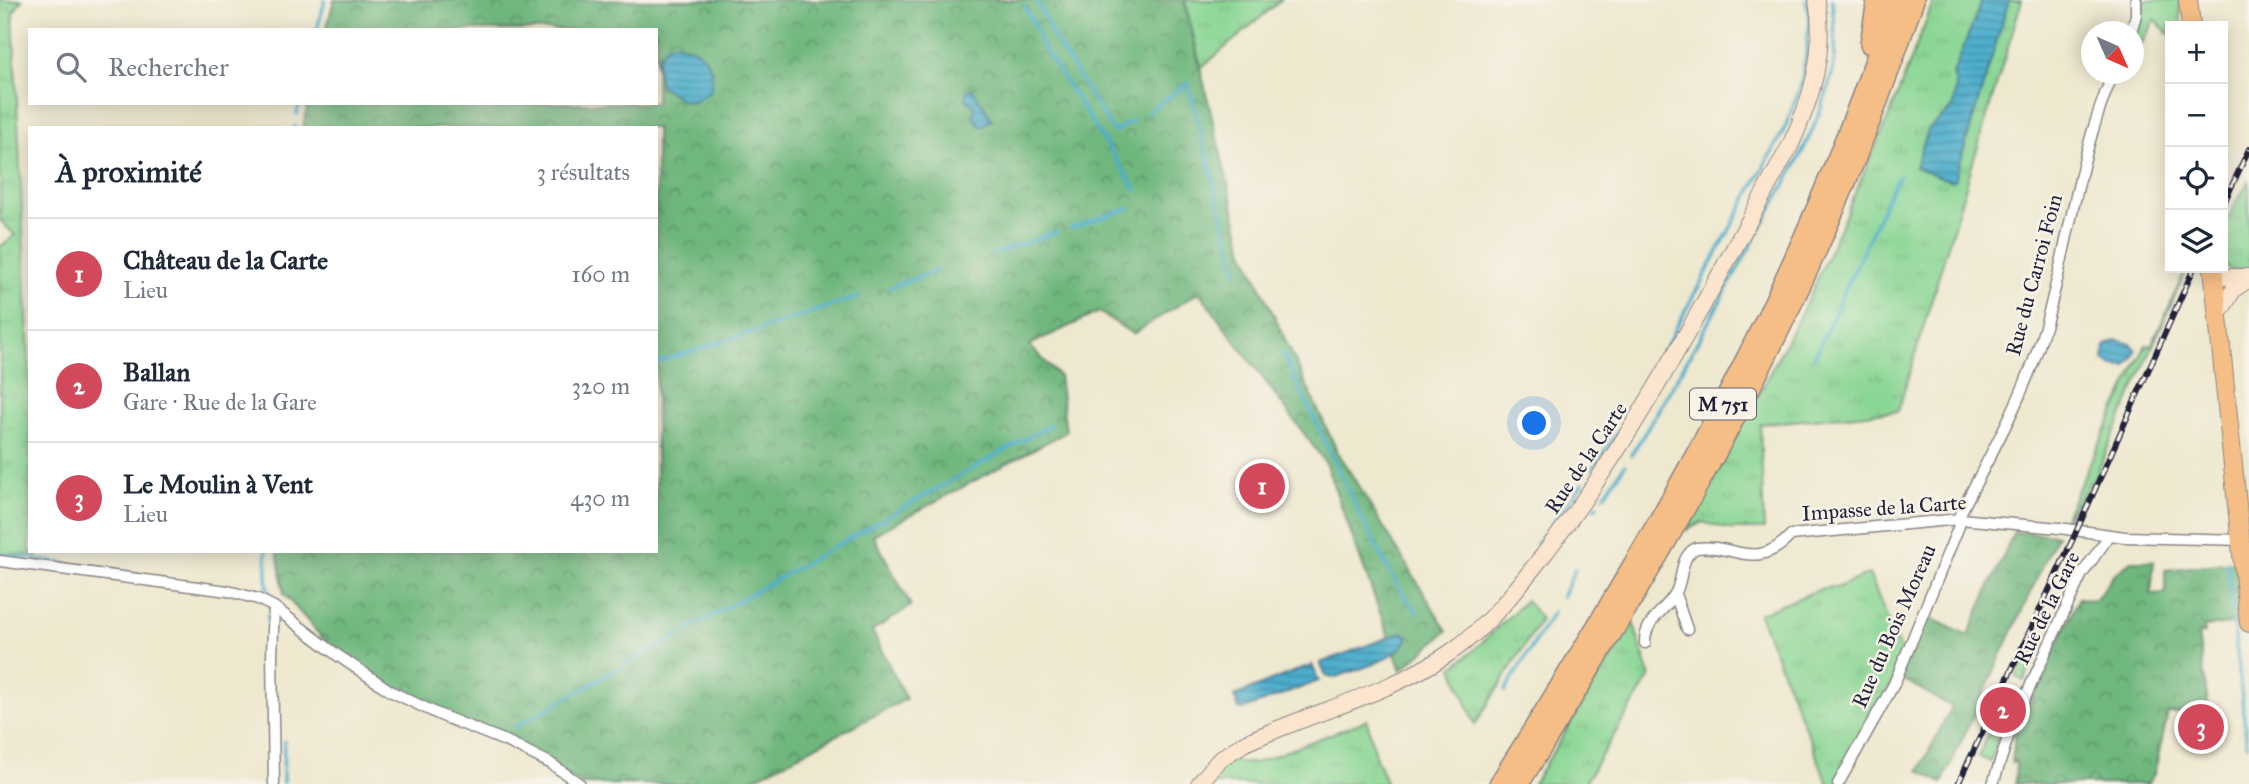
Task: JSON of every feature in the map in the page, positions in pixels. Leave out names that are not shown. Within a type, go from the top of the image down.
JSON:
[{"type":"highway","points":[[1854,117],[1877,0]]},
{"type":"highway","name":"M 751","points":[[1499,784],[1631,568],[1730,392],[1789,271],[1854,117],[1896,0]]},
{"type":"highway","name":"M 751","points":[[1520,784],[1657,557],[1745,400],[1823,237],[1886,79],[1914,0]]},
{"type":"highway","points":[[1886,79],[1925,0]]},
{"type":"main road","points":[[2188,0],[2190,21]]},
{"type":"main road","points":[[2214,273],[2245,541],[2249,623]]},
{"type":"street","name":"Rue de la Carte","points":[[1199,784],[1220,759],[1243,744],[1401,679],[1450,653],[1493,615],[1537,563],[1588,496],[1646,407],[1793,138],[1805,112],[1816,72],[1820,27],[1817,0]]},
{"type":"street","points":[[2128,0],[2136,15]]},
{"type":"street","points":[[2134,21],[2136,0]]},
{"type":"street","name":"Rue du Carroi Foin","points":[[1960,519],[1960,514],[2024,386],[2043,334],[2087,150],[2110,84]]},
{"type":"street","points":[[2220,273],[2249,278]]},
{"type":"street","points":[[2217,316],[2234,289],[2249,278]]},
{"type":"street","name":"Impasse de la Carte","points":[[1649,643],[1648,628],[1675,594],[1685,559],[1696,548],[1758,555],[1771,551],[1791,535],[1960,519],[2059,528],[2109,536]]},
{"type":"street","name":"Rue du Bois Moreau","points":[[1838,784],[1894,684],[1960,519]]},
{"type":"street","points":[[2109,536],[2245,541]]},
{"type":"street","name":"Rue de la Gare","points":[[1993,784],[2010,731],[2043,656],[2082,574],[2109,536]]},
{"type":"street","points":[[0,561],[228,591],[258,598],[392,691],[440,715],[508,742],[550,763],[580,784]]},
{"type":"street","points":[[1675,594],[1687,629]]},
{"type":"street","points":[[274,607],[274,784]]},
{"type":"green space","points":[[0,0],[22,0],[13,13],[28,338],[28,553],[37,553],[38,556],[0,553],[0,247],[15,235],[0,220]]},
{"type":"green space","points":[[334,0],[1184,0],[1244,251],[1337,451],[1447,631],[1401,670],[1325,462],[1199,292],[1133,334],[1099,312],[1029,345],[1059,376],[1066,432],[873,535],[911,606],[872,631],[906,699],[743,784],[580,784],[550,763],[440,715],[337,655],[284,594],[277,553],[658,553],[658,126],[303,126],[308,105],[658,105],[658,28],[327,28]]},
{"type":"green space","points":[[1185,0],[1281,0],[1201,68]]},
{"type":"green space","points":[[1934,0],[2022,0],[1898,411],[1760,424],[1764,529],[1729,529],[1702,522],[1687,530],[1808,300],[1892,109]]},
{"type":"green space","points":[[2144,0],[2179,0],[2181,21],[2165,21],[2165,30],[2155,20],[2144,39],[2144,21],[2140,21]]},
{"type":"green space","points":[[2249,180],[2249,270],[2228,268],[2228,218]]},
{"type":"green space","points":[[2185,273],[2096,475],[2062,523],[2146,345],[2151,346]]},
{"type":"green space","points":[[2014,532],[2057,535],[1942,783],[1919,770],[1952,707],[1897,676],[1922,614],[1968,636]]},
{"type":"green space","points":[[2131,561],[2154,561],[2151,594],[2165,593],[2165,570],[2242,561],[2249,622],[2204,627],[2204,633],[2198,634],[2209,711],[2168,713],[2154,774],[2148,784],[2015,784],[2016,761],[2012,763],[2015,735],[2079,598],[2095,601],[2113,576]]},
{"type":"green space","points":[[1869,574],[1904,659],[1838,784],[1828,784],[1759,614],[1823,588],[1838,587]]},
{"type":"green space","points":[[1526,600],[1541,619],[1475,725],[1453,667]]},
{"type":"green space","points":[[1633,622],[1650,676],[1584,784],[1533,784]]},
{"type":"green space","points":[[2038,649],[2024,681],[2016,677],[2028,651]]},
{"type":"green space","points":[[1367,720],[1375,755],[1387,784],[1208,782],[1218,768],[1232,760],[1255,763]]},
{"type":"green space","points":[[1989,733],[1998,736],[1991,762],[1978,756]]},
{"type":"water","points":[[1982,0],[2009,0],[1955,179],[1951,181],[1915,167],[1929,128],[1953,108],[1956,85],[1953,74]]},
{"type":"water","points":[[673,43],[683,45],[705,58],[711,73],[710,92],[691,102],[680,99],[660,85],[658,60],[667,46]]},
{"type":"water","points":[[972,88],[992,120],[981,126],[973,117],[975,107],[966,99],[966,92]]},
{"type":"water","points":[[2117,340],[2132,344],[2136,350],[2126,367],[2113,366],[2104,360],[2105,346]]},
{"type":"water","points":[[1402,632],[1408,636],[1404,644],[1387,658],[1332,678],[1326,676],[1320,663]]},
{"type":"water","points":[[1312,665],[1319,681],[1239,709],[1234,696]]},
{"type":"waterway","points":[[318,28],[325,0]]},
{"type":"waterway","points":[[1037,0],[1052,35],[1114,132],[1133,120]]},
{"type":"waterway","points":[[1806,0],[1810,21],[1806,55]]},
{"type":"waterway","points":[[1631,455],[1692,352],[1785,184],[1817,119],[1834,65],[1832,0]]},
{"type":"waterway","points":[[1024,7],[1035,26],[1040,43],[1137,191]]},
{"type":"waterway","points":[[1633,407],[1785,128],[1801,85],[1808,55]]},
{"type":"waterway","points":[[1148,112],[1188,83],[1237,273]]},
{"type":"waterway","points":[[297,114],[299,105]]},
{"type":"waterway","points":[[1814,358],[1893,185],[1900,176]]},
{"type":"waterway","points":[[1071,228],[1130,208]]},
{"type":"waterway","points":[[992,254],[1057,232]]},
{"type":"waterway","points":[[889,288],[937,270]]},
{"type":"waterway","points":[[658,362],[859,297]]},
{"type":"waterway","points":[[1283,353],[1359,513],[1397,585],[1417,612]]},
{"type":"waterway","points":[[515,727],[1050,425]]},
{"type":"waterway","points":[[1592,469],[1618,432]]},
{"type":"waterway","points":[[1604,496],[1625,465]]},
{"type":"waterway","points":[[1551,525],[1583,483]]},
{"type":"waterway","points":[[1595,508],[1598,505]]},
{"type":"waterway","points":[[1537,544],[1543,535]]},
{"type":"waterway","points":[[266,553],[268,596]]},
{"type":"waterway","points":[[0,554],[143,575]]},
{"type":"waterway","points":[[2227,562],[2247,745]]},
{"type":"waterway","points":[[1562,597],[1575,569]]},
{"type":"waterway","points":[[241,589],[256,592]]},
{"type":"waterway","points":[[1505,691],[1553,612]]},
{"type":"waterway","points":[[268,615],[268,628]]},
{"type":"waterway","points":[[283,784],[284,741]]},
{"type":"waterway","points":[[527,757],[570,784]]},
{"type":"railway","points":[[2228,194],[2249,149]]},
{"type":"railway","points":[[1958,784],[2072,541],[2192,273]]},
{"type":"place","name":"Château de la Carte","points":[[1262,486]]},
{"type":"place","name":"Ballan","points":[[2003,710]]},
{"type":"place","name":"Le Moulin à Vent","points":[[2201,727]]}]
